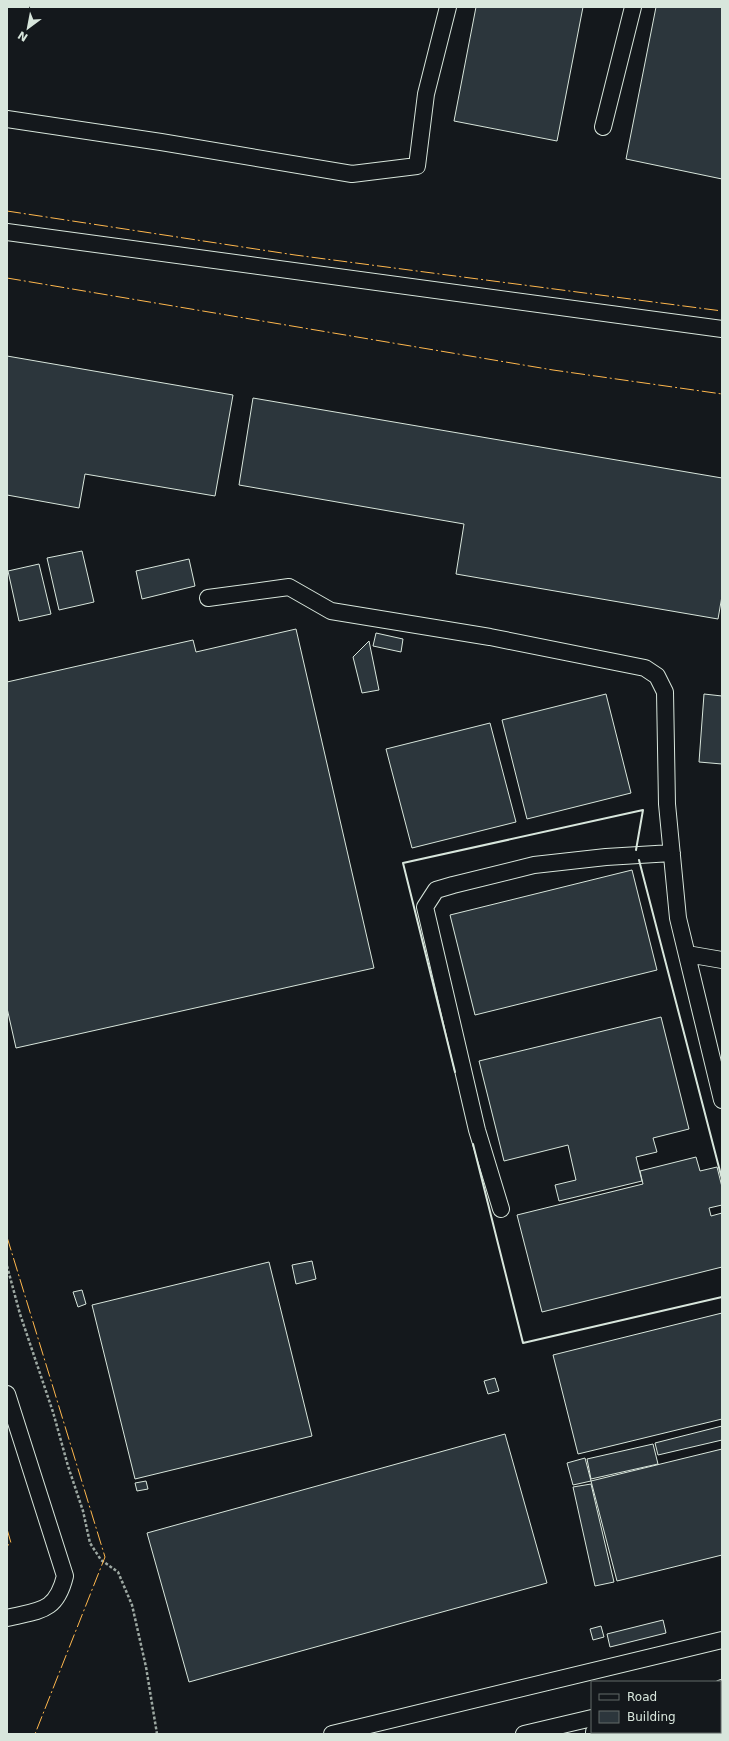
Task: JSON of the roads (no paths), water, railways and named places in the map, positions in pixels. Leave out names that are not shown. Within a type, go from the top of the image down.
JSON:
[{"type":"street","points":[[7,119],[161,142],[352,174],[417,166],[426,94],[448,7]]},
{"type":"street","points":[[603,128],[633,7]]},
{"type":"street","points":[[7,232],[722,330]]},
{"type":"street","points":[[208,598],[289,587],[331,611],[490,637],[645,668],[657,676],[665,692],[667,804],[678,918],[722,1100]]},
{"type":"street","points":[[501,1209],[477,1130],[425,907],[436,890],[534,865],[606,857],[672,853]]},
{"type":"street","points":[[687,954],[722,960]]},
{"type":"street","points":[[7,1394],[64,1576],[61,1592],[49,1607],[7,1618]]},
{"type":"street","points":[[332,1734],[722,1640]]},
{"type":"street","points":[[524,1734],[591,1726]]}]
